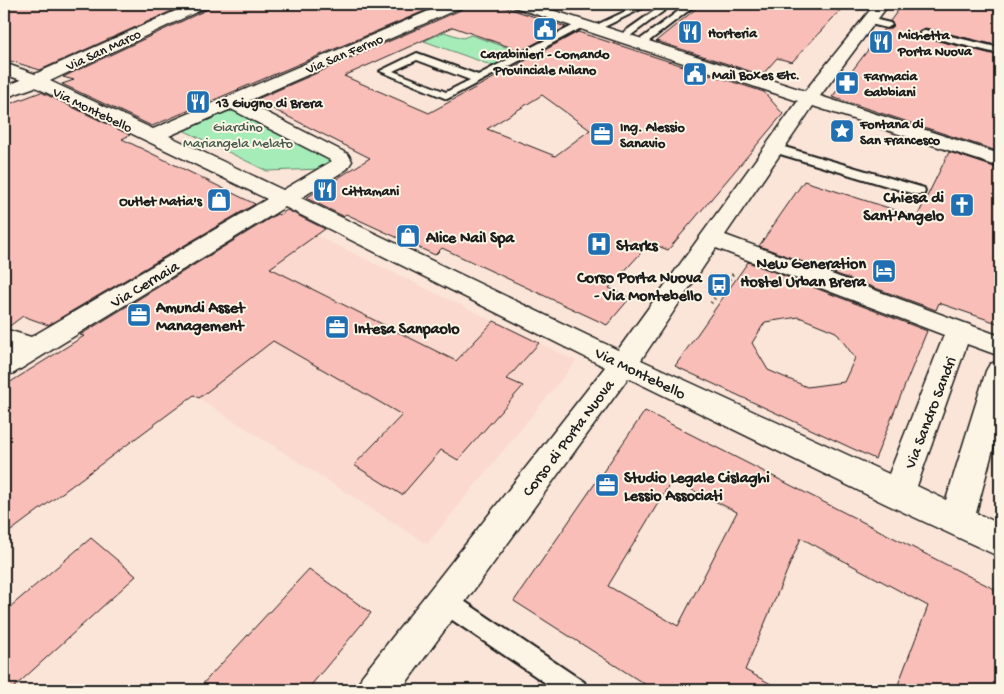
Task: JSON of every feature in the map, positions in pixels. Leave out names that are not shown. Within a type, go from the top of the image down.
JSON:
[{"type":"street","name":"Via San Marco","points":[[4,93],[35,81],[202,4]]},
{"type":"street","name":"Via San Fermo","points":[[150,136],[457,4]]},
{"type":"street","points":[[520,4],[1000,161]]},
{"type":"street","points":[[809,98],[882,4]]},
{"type":"street","name":"Via Montebello","points":[[4,68],[284,199],[623,364],[1000,541]]},
{"type":"street","name":"Corso di Porta Nuova","points":[[376,690],[623,364],[809,98]]},
{"type":"street","name":"Via Cernaia","points":[[4,366],[340,165],[341,158],[231,102]]},
{"type":"street","points":[[712,238],[1000,346]]},
{"type":"street","name":"Via Sandro Sandri","points":[[898,494],[960,330]]},
{"type":"street","points":[[4,339],[34,348]]},
{"type":"street","points":[[957,521],[1000,371]]},
{"type":"lane","points":[[478,79],[417,56],[385,71],[447,96],[588,26],[647,4]]},
{"type":"lane","points":[[622,37],[669,4]]},
{"type":"lane","points":[[641,43],[693,4]]},
{"type":"lane","points":[[869,21],[887,25]]},
{"type":"lane","points":[[925,33],[1000,51]]},
{"type":"lane","points":[[774,148],[919,191]]},
{"type":"lane","points":[[444,601],[576,690]]},
{"type":"path","points":[[711,304],[735,271]]},
{"type":"shaded area","points":[[278,217],[576,361],[427,544],[194,395],[159,369]]},
{"type":"green space","points":[[444,32],[463,38],[471,35],[523,53],[496,67],[424,41]]},
{"type":"green space","name":"Giardino Mariangela Melato","points":[[239,111],[335,161],[320,169],[267,171],[183,130],[222,112]]},
{"type":"building","points":[[4,4],[187,4],[40,70],[4,59]]},
{"type":"building","points":[[211,4],[441,4],[152,126],[62,84],[74,80],[63,77],[208,9]]},
{"type":"building","points":[[466,4],[495,4],[566,27],[521,51],[453,27],[344,76],[429,113],[578,32],[764,92],[783,114],[668,250],[650,243],[609,288],[630,298],[607,325],[442,248],[435,255],[346,214],[343,216],[306,198],[370,158],[255,100],[463,9]],"holes":[[[542,95],[590,130],[555,156],[487,129]]]},
{"type":"building","points":[[702,4],[846,4],[792,62],[777,58],[762,75],[656,41]]},
{"type":"building","points":[[903,4],[945,4],[963,7],[966,4],[1000,4],[1000,46],[925,28],[918,33],[922,37],[1000,56],[1000,152],[832,97],[884,29],[893,27],[890,21]]},
{"type":"building","points":[[41,92],[130,135],[122,139],[255,204],[48,325],[23,316],[7,328],[4,327],[4,106]]},
{"type":"building","points":[[949,152],[1000,169],[1000,324],[939,303],[936,310],[759,246],[804,181],[917,217]]},
{"type":"building","points":[[287,210],[325,229],[270,268],[456,361],[494,321],[539,343],[507,379],[523,386],[458,460],[441,450],[402,495],[354,465],[402,415],[273,341],[199,398],[194,395],[4,536],[4,386],[84,336],[80,335],[277,214],[279,215]]},
{"type":"building","points":[[748,262],[927,331],[875,459],[675,366]],"holes":[[[799,317],[836,332],[855,358],[844,382],[807,387],[768,370],[752,343],[765,322]]]},
{"type":"building","points":[[645,411],[1000,592],[1000,690],[896,690],[928,606],[801,538],[745,670],[782,690],[654,690],[514,601]],"holes":[[[672,480],[737,512],[678,626],[608,586]]]},
{"type":"building","points":[[91,538],[136,576],[11,690],[4,690],[4,612]]},
{"type":"building","points":[[309,569],[371,613],[307,690],[197,690]]},
{"type":"place","name":"Carabinieri - Comando Provinciale Milano","points":[[545,29]]},
{"type":"place","name":"Horteria","points":[[690,32]]},
{"type":"place","name":"Michetta Porta Nuova","points":[[881,42]]},
{"type":"place","name":"Mail Boxes Etc.","points":[[695,74]]},
{"type":"place","name":"Farmacia Gabbiani","points":[[847,83]]},
{"type":"place","name":"13 Giugno di Brera","points":[[198,102]]},
{"type":"place","name":"Fontana di San Francesco","points":[[842,131]]},
{"type":"place","name":"Ing. Alessio Sanavio","points":[[602,134]]},
{"type":"place","name":"Cittamani","points":[[325,190]]},
{"type":"place","name":"Outlet Matia's","points":[[219,200]]},
{"type":"place","name":"Chiesa di Sant'Angelo","points":[[962,205]]},
{"type":"place","name":"Alice Nail Spa","points":[[408,236]]},
{"type":"place","name":"Starks","points":[[599,244]]},
{"type":"place","name":"New Generation Hostel Urban Brera","points":[[884,271]]},
{"type":"place","name":"Corso Porta Nuova - Via Montebello","points":[[719,285]]},
{"type":"place","name":"Amundi Asset Management","points":[[139,315]]},
{"type":"place","name":"Intesa Sanpaolo","points":[[337,327]]},
{"type":"place","name":"Studio Legale Cislaghi Lessio Associati","points":[[607,485]]}]
